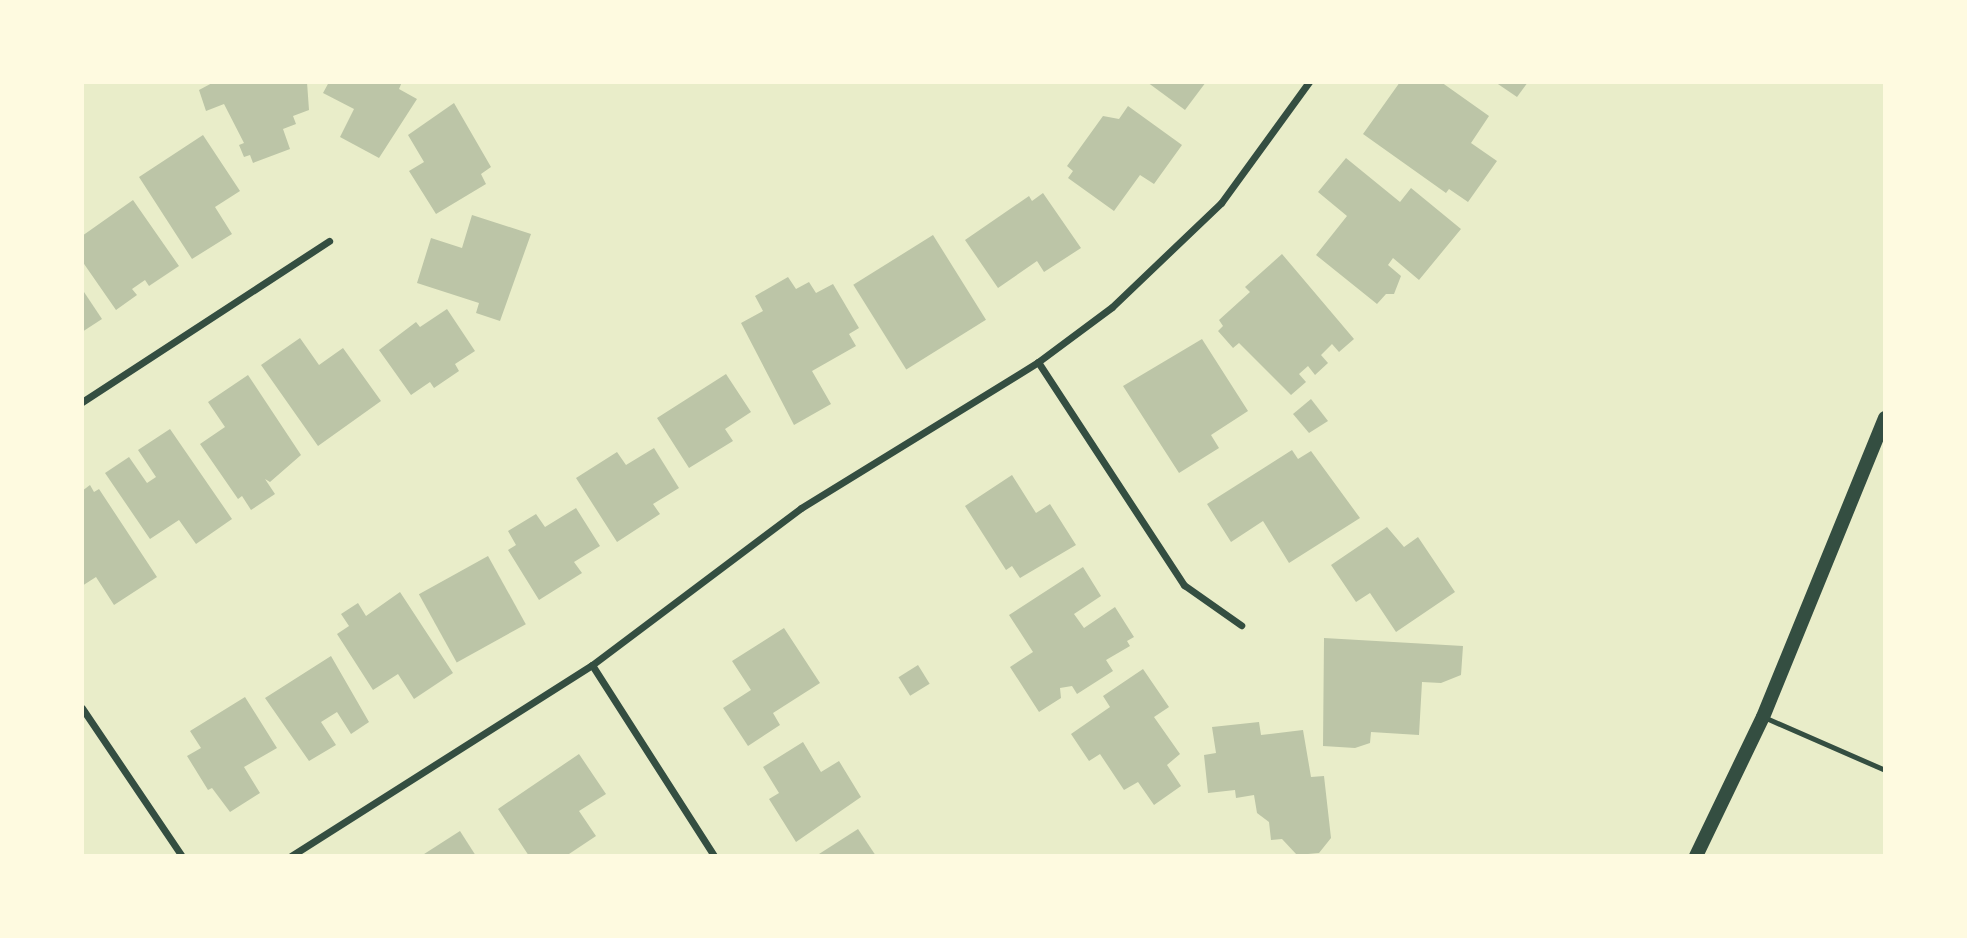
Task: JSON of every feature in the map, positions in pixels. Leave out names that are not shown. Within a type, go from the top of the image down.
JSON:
[{"type":"main road","points":[[1696,856],[1763,717],[1885,418]]},
{"type":"street","points":[[291,856],[592,664],[801,508],[1038,362],[1112,307],[1221,203],[1309,82]]},
{"type":"street","points":[[82,402],[329,242]]},
{"type":"street","points":[[1038,362],[1184,585],[1241,625]]},
{"type":"street","points":[[592,664],[715,856]]},
{"type":"street","points":[[82,708],[182,856]]},
{"type":"lane","points":[[1763,717],[1885,770]]},
{"type":"building","points":[[214,82],[307,82],[309,110],[293,116],[296,124],[283,129],[290,149],[253,163],[250,155],[244,157],[239,145],[244,143],[224,104],[206,111],[199,90]]},
{"type":"building","points":[[329,82],[402,82],[399,89],[417,99],[379,158],[340,137],[354,109],[323,93]]},
{"type":"building","points":[[1147,82],[1206,82],[1185,110]]},
{"type":"building","points":[[1400,82],[1441,82],[1489,116],[1471,143],[1497,161],[1468,202],[1449,189],[1446,193],[1363,134]]},
{"type":"building","points":[[1495,82],[1528,82],[1517,97]]},
{"type":"building","points":[[454,103],[491,167],[481,174],[486,184],[436,214],[409,171],[424,162],[408,135]]},
{"type":"building","points":[[1128,106],[1182,145],[1154,184],[1140,175],[1114,211],[1068,178],[1073,171],[1067,166],[1103,116],[1119,119]]},
{"type":"building","points":[[203,135],[240,191],[215,207],[232,234],[192,259],[139,177]]},
{"type":"building","points":[[1346,158],[1400,202],[1411,188],[1461,229],[1419,280],[1393,258],[1388,265],[1401,276],[1394,294],[1386,294],[1377,304],[1316,255],[1347,216],[1318,192]]},
{"type":"building","points":[[1043,193],[1081,248],[1044,272],[1037,261],[998,288],[965,240],[1029,196],[1032,201]]},
{"type":"building","points":[[133,200],[179,266],[149,286],[145,280],[132,289],[137,295],[116,310],[82,261],[82,236]]},
{"type":"building","points":[[472,215],[531,234],[500,321],[476,313],[479,303],[417,283],[431,238],[462,248]]},
{"type":"building","points":[[933,235],[986,320],[906,370],[853,285]]},
{"type":"building","points":[[1282,254],[1354,339],[1339,352],[1332,344],[1321,355],[1328,363],[1315,375],[1308,366],[1299,374],[1306,382],[1291,395],[1239,343],[1233,348],[1218,331],[1223,326],[1219,320],[1250,292],[1245,287]]},
{"type":"building","points":[[788,277],[796,289],[809,282],[816,293],[833,284],[859,328],[849,334],[856,346],[812,371],[831,404],[794,425],[741,323],[763,311],[755,296]]},
{"type":"building","points":[[82,289],[102,319],[82,332]]},
{"type":"building","points":[[447,309],[475,351],[455,364],[459,371],[434,388],[430,382],[411,395],[379,350],[416,322],[420,327]]},
{"type":"building","points":[[300,338],[319,365],[343,348],[381,401],[318,446],[261,365]]},
{"type":"building","points":[[1202,339],[1248,411],[1211,435],[1219,448],[1179,473],[1123,386]]},
{"type":"building","points":[[726,374],[751,412],[725,429],[733,441],[689,468],[657,418]]},
{"type":"building","points":[[248,375],[301,455],[270,482],[265,479],[275,494],[251,510],[242,496],[238,499],[200,444],[225,427],[208,402]]},
{"type":"building","points":[[1311,399],[1328,421],[1309,433],[1293,414]]},
{"type":"building","points":[[170,429],[232,519],[196,544],[179,520],[150,539],[105,473],[129,457],[147,483],[156,477],[138,450]]},
{"type":"building","points":[[654,448],[679,488],[653,504],[660,514],[617,542],[576,478],[617,452],[626,465]]},
{"type":"building","points":[[1292,450],[1298,459],[1311,451],[1360,518],[1289,563],[1263,521],[1231,542],[1207,504]]},
{"type":"building","points":[[1012,475],[1036,513],[1050,504],[1076,545],[1020,578],[1012,566],[1006,570],[965,506]]},
{"type":"building","points":[[90,485],[94,492],[99,489],[157,577],[114,605],[96,577],[82,586],[82,491]]},
{"type":"building","points":[[576,508],[600,546],[574,562],[582,573],[539,600],[508,550],[516,545],[508,531],[536,514],[545,527]]},
{"type":"building","points":[[1387,527],[1404,547],[1418,537],[1455,592],[1396,632],[1370,593],[1356,602],[1331,565]]},
{"type":"building","points":[[488,556],[526,624],[457,663],[419,594]]},
{"type":"building","points":[[1083,567],[1101,596],[1074,614],[1084,628],[1115,607],[1134,637],[1127,641],[1130,646],[1106,660],[1113,671],[1077,694],[1072,686],[1060,688],[1061,698],[1039,712],[1010,667],[1033,652],[1009,615]]},
{"type":"building","points":[[400,592],[453,673],[414,699],[398,674],[373,690],[337,634],[349,626],[341,614],[358,603],[366,616]]},
{"type":"building","points":[[784,628],[820,683],[773,713],[780,725],[748,746],[723,708],[751,690],[732,661]]},
{"type":"building","points":[[1324,638],[1463,646],[1461,675],[1441,683],[1422,682],[1419,735],[1371,732],[1370,743],[1355,748],[1323,746]]},
{"type":"building","points":[[331,656],[369,722],[351,734],[337,712],[321,722],[336,745],[309,761],[265,698]]},
{"type":"building","points":[[918,665],[930,684],[910,696],[898,677]]},
{"type":"building","points":[[1143,669],[1169,707],[1154,717],[1180,754],[1167,765],[1181,786],[1154,805],[1138,782],[1124,790],[1100,754],[1089,761],[1071,734],[1110,707],[1103,696]]},
{"type":"building","points":[[245,697],[277,748],[244,767],[260,793],[230,812],[212,788],[208,790],[187,756],[201,748],[190,731]]},
{"type":"building","points":[[1259,722],[1261,735],[1303,730],[1311,777],[1324,776],[1331,838],[1319,853],[1297,855],[1282,839],[1271,840],[1269,822],[1257,813],[1254,795],[1236,798],[1235,790],[1208,793],[1204,755],[1216,753],[1212,727]]},
{"type":"building","points":[[803,742],[821,772],[839,761],[861,797],[796,842],[769,799],[779,793],[763,767]]},
{"type":"building","points":[[579,754],[606,794],[579,811],[596,836],[566,856],[529,856],[498,809]]},
{"type":"building","points":[[858,829],[876,856],[820,856],[819,854]]},
{"type":"building","points":[[460,831],[476,856],[421,856]]}]
